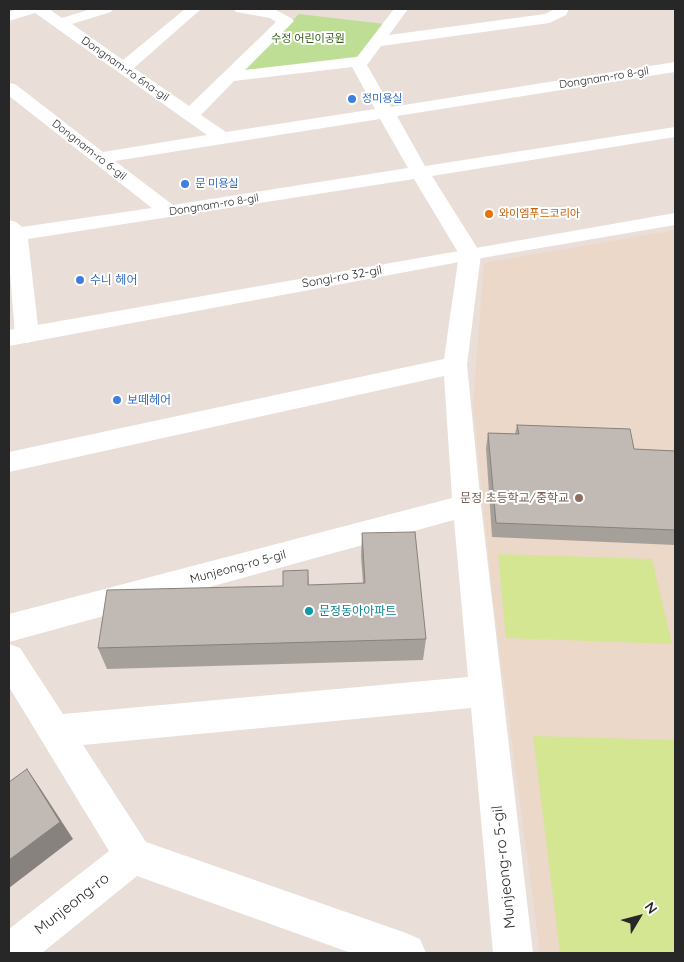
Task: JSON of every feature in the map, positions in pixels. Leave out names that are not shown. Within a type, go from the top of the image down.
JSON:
[{"type":"street","points":[[9,17],[31,9]]},
{"type":"street","name":"Dongnam-ro 6na-gil","points":[[40,9],[222,138]]},
{"type":"street","name":"Dongnam-ro 6na-gil","points":[[60,23],[106,9]]},
{"type":"street","points":[[124,68],[194,9]]},
{"type":"street","points":[[190,114],[286,21],[274,14],[241,9]]},
{"type":"street","points":[[401,9],[359,65],[420,173],[470,254]]},
{"type":"street","points":[[376,42],[549,18],[561,12],[562,9]]},
{"type":"street","points":[[229,77],[362,61]]},
{"type":"street","name":"Dongnam-ro 8-gil","points":[[99,158],[675,67]]},
{"type":"street","name":"Dongnam-ro 6-gil","points":[[9,88],[169,212]]},
{"type":"street","name":"Dongnam-ro 8-gil","points":[[12,232],[169,212],[675,132]]},
{"type":"street","name":"Songi-ro 32-gil","points":[[18,336],[675,219]]},
{"type":"street","points":[[12,232],[18,336]]},
{"type":"street","name":"Munjeong-ro 5-gil","points":[[470,254],[455,365],[467,505],[513,953]]},
{"type":"street","points":[[9,462],[455,365]]},
{"type":"street","name":"Munjeong-ro 5-gil","points":[[9,628],[467,505]]},
{"type":"street","points":[[9,658],[133,856],[406,953]]},
{"type":"street","points":[[55,731],[486,690]]},
{"type":"street","name":"Munjeong-ro","points":[[10,953],[133,856]]},
{"type":"shaded area","name":"문정 초등학교/중학교","points":[[675,230],[675,953],[540,953],[492,592],[473,404],[484,263]]},
{"type":"green space","name":"수정 어린이공원","points":[[299,14],[385,24],[362,56],[242,71]]},
{"type":"green space","points":[[498,554],[652,559],[672,644],[506,638]]},
{"type":"green space","points":[[533,736],[675,740],[675,953],[560,953]]},
{"type":"building","points":[[517,425],[630,429],[634,449],[675,451],[675,530],[496,523],[488,433],[519,434]]},
{"type":"building","name":"문정동아아파트","points":[[415,532],[426,639],[98,648],[107,590],[283,586],[283,571],[308,570],[308,585],[365,583],[362,533]]},
{"type":"building","points":[[27,769],[60,822],[9,860],[9,782]]},
{"type":"place","name":"정미용실","points":[[352,99]]},
{"type":"place","name":"문 미용실","points":[[185,184]]},
{"type":"place","name":"와이엠푸드코리아","points":[[489,214]]},
{"type":"place","name":"수니 헤어","points":[[80,280]]},
{"type":"place","name":"보떼헤어","points":[[117,400]]},
{"type":"place","name":"문정 초등학교/중학교","points":[[579,498]]},
{"type":"place","name":"문정동아아파트","points":[[309,611]]}]
